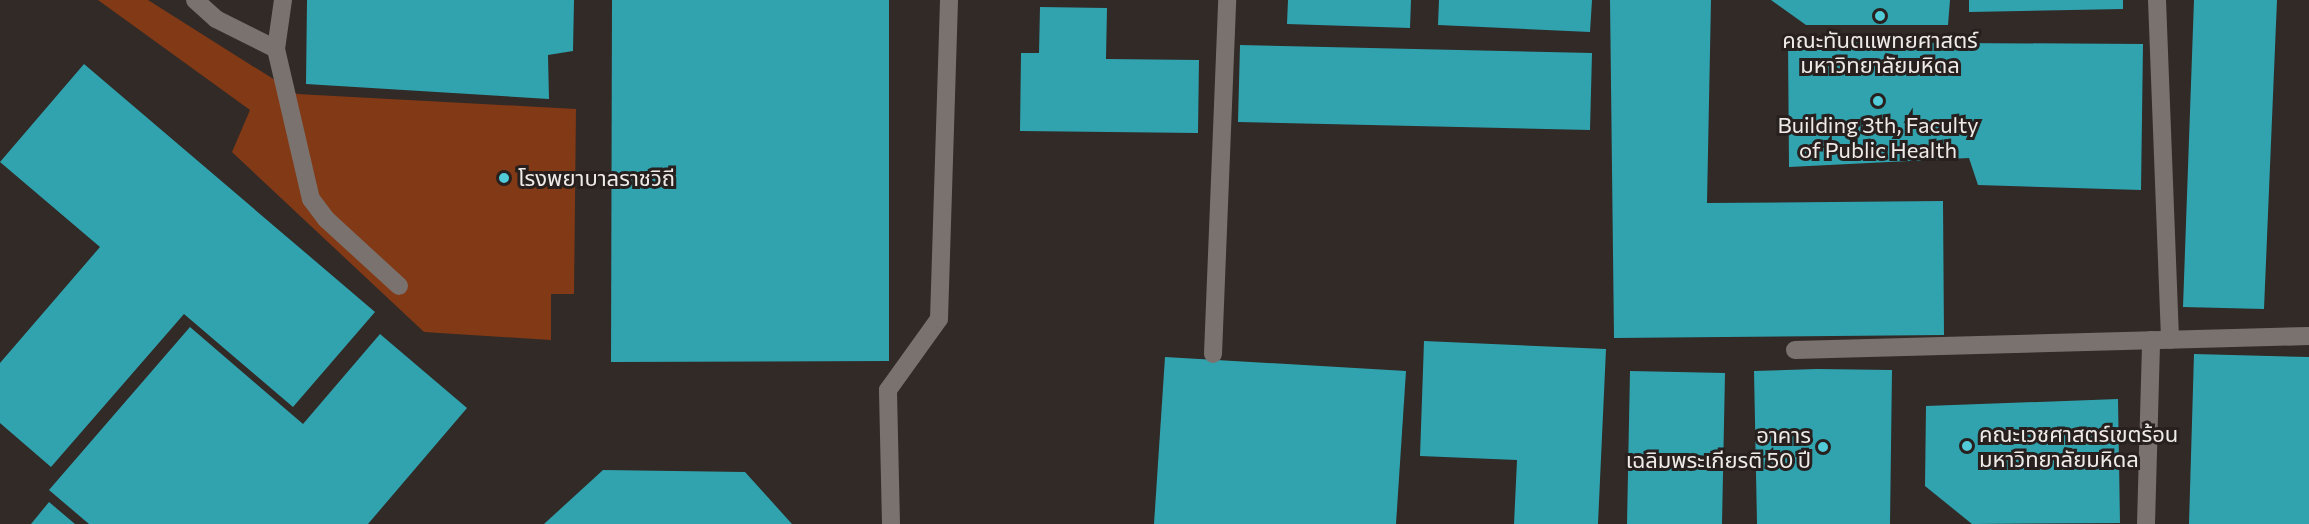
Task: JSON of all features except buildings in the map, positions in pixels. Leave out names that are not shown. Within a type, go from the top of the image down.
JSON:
[{"type":"lane","points":[[195,0],[216,19],[276,49]]},
{"type":"lane","points":[[283,0],[276,49],[311,199],[326,219],[399,286]]},
{"type":"lane","points":[[891,524],[888,390],[939,319],[950,0]]},
{"type":"lane","points":[[1213,354],[1227,0]]},
{"type":"lane","points":[[2157,0],[2170,340]]},
{"type":"lane","points":[[1795,350],[2309,336]]},
{"type":"lane","points":[[2146,524],[2151,340]]},
{"type":"shaded area","points":[[98,0],[148,0],[297,94],[576,109],[574,294],[551,294],[551,340],[424,332],[232,152],[250,110]]},
{"type":"place","name":"คณะทันตแพทยศาสตร์ มหาวิทยาลัยมหิดล","points":[[1880,16]]},
{"type":"place","name":"Building 3th, Faculty of Public Health","points":[[1878,101]]},
{"type":"place","name":"โรงพยาบาลราชวิถี","points":[[504,178]]},
{"type":"place","name":"คณะเวชศาสตร์เขตร้อน มหาวิทยาลัยมหิดล","points":[[1967,446]]},
{"type":"place","name":"อาคาร เฉลิมพระเกียรติ 50 ปี","points":[[1823,447]]}]
